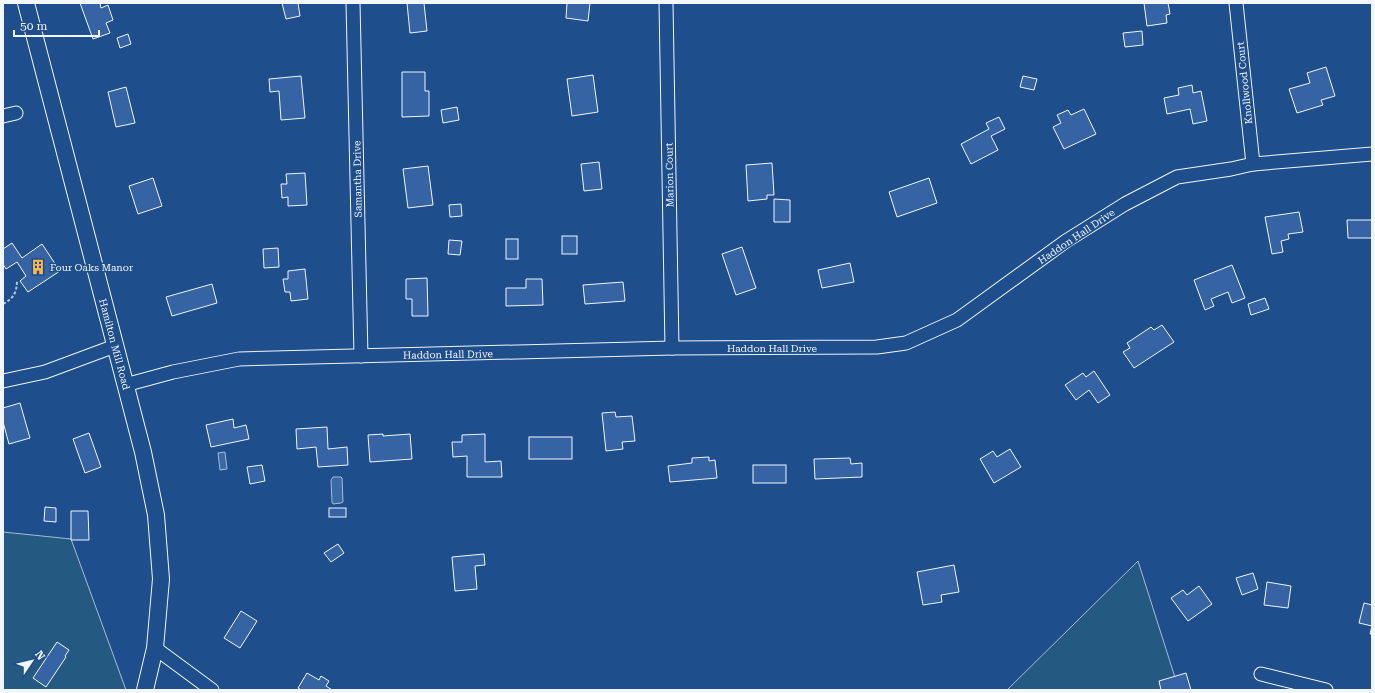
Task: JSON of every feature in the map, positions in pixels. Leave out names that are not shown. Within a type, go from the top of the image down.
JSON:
[{"type":"main road","name":"Hamilton Mill Road","points":[[26,3],[126,385],[143,452],[156,515],[161,579],[155,648],[145,690]]},
{"type":"street","name":"Samantha Drive","points":[[353,3],[361,356]]},
{"type":"street","name":"Marion Court","points":[[666,3],[672,348]]},
{"type":"street","name":"Knollwood Court","points":[[1236,3],[1253,164]]},
{"type":"street","name":"Haddon Hall Drive","points":[[126,385],[173,372],[239,359],[672,348],[877,347],[906,343],[957,320],[1066,241],[1125,204],[1177,178],[1253,164],[1372,154]]},
{"type":"street","points":[[3,381],[45,372],[115,346]]},
{"type":"street","points":[[155,648],[212,690]]},
{"type":"street","points":[[1261,674],[1326,690]]},
{"type":"path","points":[[3,304],[14,296],[17,287],[17,280]]},
{"type":"shaded area","points":[[225,452],[227,469],[220,470],[218,453]]},
{"type":"shaded area","points":[[333,477],[342,478],[343,502],[341,503],[333,504],[332,502],[331,480]]},
{"type":"shaded area","points":[[3,532],[71,539],[126,690],[3,690]]},
{"type":"shaded area","points":[[1138,561],[1179,690],[1008,689]]},
{"type":"building","points":[[80,3],[100,3],[101,8],[108,5],[113,20],[106,23],[110,33],[93,39]]},
{"type":"building","points":[[282,3],[298,3],[300,16],[286,19]]},
{"type":"building","points":[[407,3],[424,3],[427,31],[410,33]]},
{"type":"building","points":[[567,3],[590,3],[588,21],[566,18]]},
{"type":"building","points":[[1144,3],[1168,3],[1170,14],[1166,15],[1167,23],[1147,26]]},
{"type":"building","points":[[1142,31],[1143,45],[1125,47],[1123,33]]},
{"type":"building","points":[[128,34],[131,44],[120,48],[117,38]]},
{"type":"building","points":[[1326,67],[1335,96],[1321,100],[1323,105],[1297,113],[1289,89],[1310,83],[1307,73]]},
{"type":"building","points":[[402,72],[425,72],[425,91],[429,91],[429,116],[402,117]]},
{"type":"building","points":[[593,75],[598,112],[572,116],[567,79]]},
{"type":"building","points":[[301,76],[305,118],[281,120],[279,91],[270,92],[269,79]]},
{"type":"building","points":[[1023,76],[1037,79],[1034,90],[1020,87]]},
{"type":"building","points":[[1192,85],[1193,93],[1201,91],[1207,121],[1193,124],[1190,109],[1167,114],[1164,98],[1179,95],[1178,88]]},
{"type":"building","points":[[126,87],[135,123],[116,127],[108,92]]},
{"type":"building","points":[[457,107],[459,120],[443,123],[441,110]]},
{"type":"building","points":[[1084,109],[1096,134],[1064,149],[1053,127],[1061,123],[1057,115],[1068,110],[1071,115]]},
{"type":"building","points":[[999,117],[1005,129],[991,136],[998,150],[971,164],[961,144],[989,129],[986,123]]},
{"type":"building","points":[[599,162],[602,189],[584,191],[581,164]]},
{"type":"building","points":[[772,163],[774,195],[767,195],[767,199],[748,201],[746,165]]},
{"type":"building","points":[[428,166],[433,205],[408,208],[403,169]]},
{"type":"building","points":[[305,173],[307,205],[288,206],[288,197],[282,198],[281,184],[287,184],[286,174]]},
{"type":"building","points":[[153,178],[162,206],[138,214],[129,186]]},
{"type":"building","points":[[929,178],[937,203],[897,217],[889,192]]},
{"type":"building","points":[[774,199],[790,200],[790,222],[774,222]]},
{"type":"building","points":[[461,204],[462,216],[450,217],[449,205]]},
{"type":"building","points":[[1299,212],[1303,232],[1288,234],[1289,239],[1281,241],[1283,252],[1272,254],[1265,217]]},
{"type":"building","points":[[1347,220],[1372,220],[1372,238],[1348,238]]},
{"type":"building","points":[[562,236],[577,236],[577,254],[562,254]]},
{"type":"building","points":[[506,239],[518,239],[518,259],[506,259]]},
{"type":"building","points":[[449,240],[462,241],[460,255],[448,254]]},
{"type":"building","name":"Four Oaks Manor","points":[[12,243],[22,258],[42,244],[60,271],[28,292],[20,281],[26,276],[17,262],[6,269],[3,264],[3,249]]},
{"type":"building","points":[[742,247],[756,288],[736,295],[722,254]]},
{"type":"building","points":[[278,248],[279,267],[264,268],[263,249]]},
{"type":"building","points":[[850,263],[854,282],[822,288],[818,270]]},
{"type":"building","points":[[1232,265],[1245,298],[1232,303],[1228,292],[1211,299],[1214,306],[1205,310],[1194,280]]},
{"type":"building","points":[[305,269],[308,299],[291,301],[290,292],[285,292],[283,279],[288,279],[288,271]]},
{"type":"building","points":[[427,278],[428,316],[412,316],[412,299],[406,299],[406,279]]},
{"type":"building","points":[[526,279],[542,279],[543,305],[506,306],[506,288],[526,288]]},
{"type":"building","points":[[623,282],[625,301],[585,304],[583,285]]},
{"type":"building","points":[[212,284],[217,303],[172,316],[166,297]]},
{"type":"building","points":[[1265,298],[1269,309],[1251,315],[1248,304]]},
{"type":"building","points":[[1162,325],[1174,342],[1134,368],[1123,352],[1130,348],[1127,343],[1151,327],[1154,330]]},
{"type":"building","points":[[1094,371],[1110,395],[1098,403],[1089,390],[1076,400],[1065,385],[1083,373],[1086,377]]},
{"type":"building","points":[[20,403],[30,438],[9,444],[3,422],[3,408]]},
{"type":"building","points":[[615,412],[616,417],[632,416],[635,441],[622,442],[623,449],[606,451],[602,413]]},
{"type":"building","points":[[233,419],[234,428],[246,425],[249,439],[211,447],[206,425]]},
{"type":"building","points":[[327,427],[328,449],[347,447],[348,465],[318,467],[316,447],[297,449],[296,429]]},
{"type":"building","points":[[89,433],[101,467],[85,473],[73,439]]},
{"type":"building","points":[[383,434],[383,436],[410,434],[412,459],[370,462],[368,435]]},
{"type":"building","points":[[485,434],[485,462],[501,461],[502,477],[467,477],[467,456],[453,457],[452,442],[462,442],[462,435]]},
{"type":"building","points":[[529,437],[572,437],[572,459],[529,459]]},
{"type":"building","points":[[1010,449],[1021,467],[994,483],[980,459],[993,451],[997,457]]},
{"type":"building","points":[[709,457],[709,461],[715,460],[717,478],[670,482],[668,466],[692,463],[692,458]]},
{"type":"building","points":[[850,458],[851,464],[862,463],[862,477],[815,479],[814,459]]},
{"type":"building","points":[[262,465],[265,481],[250,484],[247,467]]},
{"type":"building","points":[[753,465],[786,465],[786,483],[753,483]]},
{"type":"building","points":[[45,507],[56,508],[56,522],[44,521]]},
{"type":"building","points":[[329,508],[346,508],[346,517],[329,517]]},
{"type":"building","points":[[71,511],[88,511],[89,540],[71,540]]},
{"type":"building","points":[[338,544],[344,553],[331,562],[324,553]]},
{"type":"building","points":[[484,554],[485,565],[475,566],[477,589],[455,591],[452,557]]},
{"type":"building","points":[[954,565],[959,592],[941,595],[942,602],[923,605],[917,572]]},
{"type":"building","points":[[1253,573],[1258,589],[1242,595],[1236,578]]},
{"type":"building","points":[[1267,582],[1291,586],[1288,608],[1264,605]]},
{"type":"building","points":[[1199,586],[1212,604],[1188,621],[1171,598],[1183,590],[1187,595]]},
{"type":"building","points":[[1364,603],[1372,605],[1372,626],[1359,623]]},
{"type":"building","points":[[241,611],[257,621],[240,648],[224,638]]},
{"type":"building","points":[[57,642],[69,650],[46,687],[33,678]]},
{"type":"building","points":[[307,673],[319,680],[321,676],[329,681],[326,686],[332,690],[301,690],[298,688]]},
{"type":"building","points":[[1186,673],[1191,690],[1161,690],[1159,681]]},
{"type":"place","name":"Four Oaks Manor","points":[[38,267]]}]
